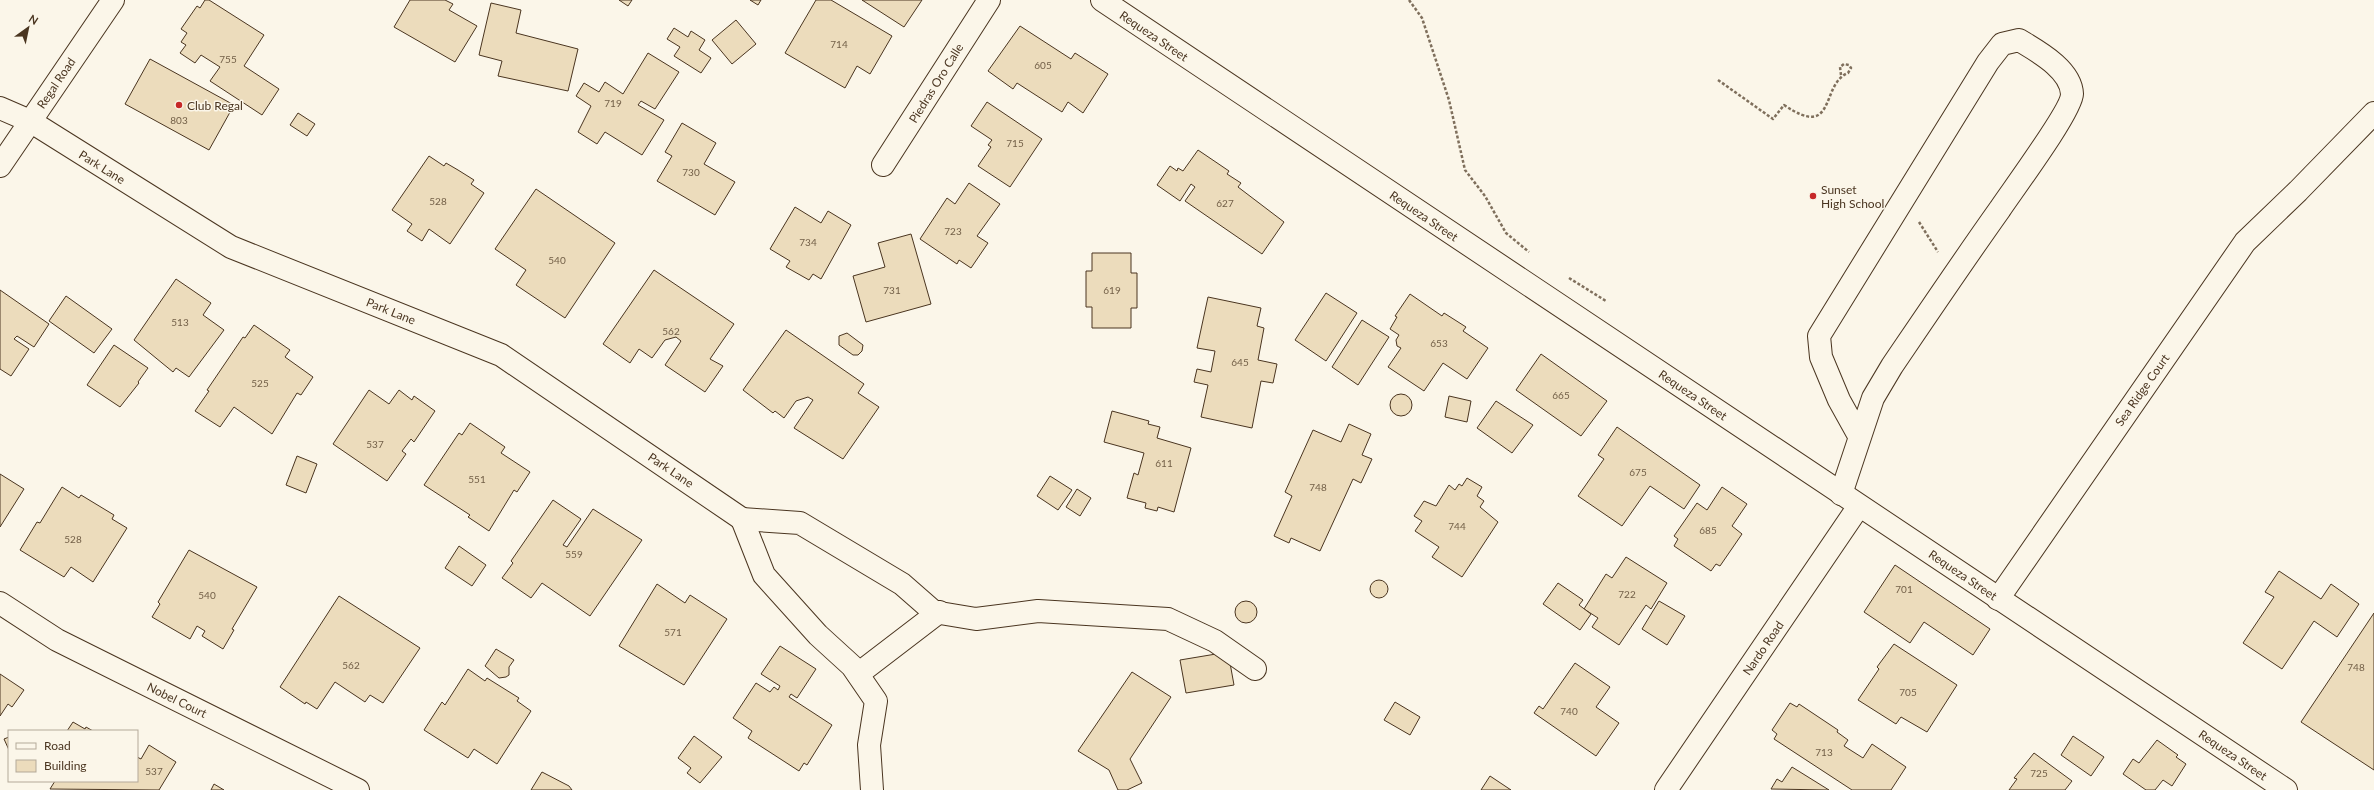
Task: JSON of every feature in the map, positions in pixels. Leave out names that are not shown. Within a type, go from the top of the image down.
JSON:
[{"type":"street","name":"Regal Road","points":[[0,166],[113,0]]},
{"type":"street","name":"Piedras Oro Calle","points":[[883,165],[989,0]]},
{"type":"street","name":"Requeza Street","points":[[1102,0],[2286,790]]},
{"type":"street","name":"Nardo Road","points":[[1666,790],[1850,500],[1859,436],[1873,398],[1954,275],[2028,169],[2068,106],[2072,94],[2064,74],[2046,56],[2019,40],[2002,44],[1988,62],[1819,336],[1820,357],[1839,400],[1859,436]]},
{"type":"street","name":"Park Lane","points":[[0,108],[30,121],[231,248],[501,355],[742,519]]},
{"type":"street","name":"Sea Ridge Court","points":[[1998,599],[2245,242],[2298,192],[2374,113]]},
{"type":"street","points":[[872,790],[869,744],[876,701],[852,666],[818,634],[764,575],[742,519],[800,523],[902,584],[934,612],[976,618],[1038,611],[1168,619],[1215,641],[1255,669]]},
{"type":"street","name":"Nobel Court","points":[[0,603],[56,640],[358,790]]},
{"type":"street","points":[[858,674],[939,612]]},
{"type":"path","points":[[1409,0],[1422,18],[1450,100],[1465,170],[1485,196],[1506,233],[1533,255]]},
{"type":"path","points":[[1718,80],[1773,119],[1784,105],[1801,116],[1815,115],[1824,111],[1841,75],[1840,67],[1844,64],[1849,65],[1850,68],[1848,72],[1841,75]]},
{"type":"path","points":[[1904,198],[1954,275]]},
{"type":"path","points":[[1564,275],[1606,301]]},
{"type":"building","points":[[205,0],[209,0],[264,35],[244,66],[279,89],[262,115],[210,81],[220,67],[201,55],[195,63],[180,53],[186,45],[181,42],[187,33],[181,29],[197,6],[200,8]]},
{"type":"building","points":[[410,0],[445,0],[453,4],[449,10],[477,26],[455,62],[394,27]]},
{"type":"building","points":[[619,0],[632,0],[628,6]]},
{"type":"building","points":[[750,0],[761,0],[758,5]]},
{"type":"building","points":[[816,0],[831,0],[892,36],[870,74],[857,66],[845,88],[785,53]]},
{"type":"building","points":[[862,0],[922,0],[904,27]]},
{"type":"building","points":[[491,3],[521,10],[516,33],[578,49],[568,91],[498,76],[502,61],[479,55]]},
{"type":"building","points":[[736,20],[756,44],[732,64],[712,40]]},
{"type":"building","points":[[1020,26],[1071,59],[1075,53],[1108,74],[1083,113],[1068,102],[1062,112],[1017,83],[1013,89],[988,71]]},
{"type":"building","points":[[674,28],[688,37],[691,31],[705,40],[699,50],[711,58],[701,73],[674,56],[680,47],[667,39]]},
{"type":"building","points":[[648,53],[679,72],[655,109],[641,101],[638,105],[664,120],[642,155],[605,132],[597,144],[578,132],[591,106],[576,96],[584,83],[599,92],[605,82],[623,94]]},
{"type":"building","name":"Club Regal","points":[[150,59],[234,105],[209,150],[125,104]]},
{"type":"building","points":[[987,102],[1042,139],[1010,187],[978,166],[991,147],[988,145],[992,140],[971,126]]},
{"type":"building","points":[[298,113],[315,124],[307,136],[290,125]]},
{"type":"building","points":[[682,123],[716,143],[704,164],[735,182],[715,215],[657,181],[672,156],[665,152]]},
{"type":"building","points":[[1198,150],[1229,171],[1227,174],[1241,183],[1238,187],[1284,222],[1262,254],[1185,201],[1195,187],[1191,184],[1180,201],[1157,185],[1170,166],[1177,171],[1178,168],[1183,171]]},
{"type":"building","points":[[429,156],[444,166],[446,163],[474,180],[471,184],[484,193],[450,244],[429,229],[422,241],[407,231],[412,224],[392,210]]},
{"type":"building","points":[[969,183],[1000,204],[977,236],[988,243],[971,268],[959,260],[957,264],[920,239],[947,198],[955,204]]},
{"type":"building","points":[[536,189],[615,243],[565,318],[516,285],[526,270],[495,249]]},
{"type":"building","points":[[795,207],[821,223],[828,211],[851,225],[821,279],[813,274],[809,280],[786,267],[790,261],[770,249]]},
{"type":"building","points":[[911,234],[931,304],[866,322],[853,276],[885,267],[878,243]]},
{"type":"building","points":[[1092,253],[1131,253],[1131,273],[1137,273],[1137,308],[1131,308],[1131,328],[1092,328],[1092,307],[1086,307],[1086,271],[1092,271]]},
{"type":"building","points":[[654,270],[734,324],[710,359],[723,366],[705,392],[665,365],[681,341],[676,337],[665,340],[652,358],[639,349],[630,363],[603,344]]},
{"type":"building","points":[[176,279],[211,303],[203,315],[224,330],[189,377],[176,368],[173,372],[134,340]]},
{"type":"building","points":[[0,290],[49,324],[34,347],[17,336],[14,339],[29,349],[11,376],[0,369]]},
{"type":"building","points":[[1326,293],[1357,313],[1326,361],[1295,340]]},
{"type":"building","points":[[1410,294],[1442,316],[1444,313],[1466,327],[1463,331],[1488,348],[1467,379],[1443,363],[1424,391],[1388,367],[1401,348],[1397,346],[1396,340],[1399,335],[1390,329],[1397,317],[1395,316]]},
{"type":"building","points":[[66,296],[112,329],[94,353],[49,321]]},
{"type":"building","points":[[1208,297],[1261,308],[1257,326],[1264,328],[1258,360],[1277,364],[1273,383],[1261,381],[1252,428],[1201,417],[1208,385],[1194,382],[1197,369],[1211,372],[1215,351],[1197,348]]},
{"type":"building","points":[[1362,320],[1389,337],[1358,385],[1332,367]]},
{"type":"building","points":[[254,325],[290,350],[285,357],[313,377],[301,395],[297,393],[272,434],[234,407],[220,427],[195,411],[209,391],[207,390],[243,337],[245,338]]},
{"type":"building","points":[[786,330],[864,384],[858,393],[879,407],[843,459],[794,428],[813,400],[808,397],[796,401],[784,418],[775,411],[773,413],[743,390]]},
{"type":"building","points":[[847,333],[863,345],[862,351],[858,355],[853,355],[839,345],[839,336]]},
{"type":"building","points":[[114,345],[148,368],[138,382],[139,383],[120,407],[87,385]]},
{"type":"building","points":[[1541,354],[1607,401],[1581,436],[1516,390]]},
{"type":"building","points":[[369,390],[389,404],[399,390],[412,400],[414,396],[435,411],[414,442],[411,439],[402,451],[406,454],[387,481],[333,444]]},
{"type":"building","points":[[1401,394],[1409,397],[1412,405],[1409,413],[1401,416],[1393,413],[1390,405],[1393,397]]},
{"type":"building","points":[[1449,396],[1471,401],[1467,422],[1445,417]]},
{"type":"building","points":[[1496,401],[1533,425],[1512,453],[1477,428]]},
{"type":"building","points":[[1112,411],[1149,421],[1148,424],[1160,427],[1157,438],[1191,448],[1174,512],[1158,507],[1157,511],[1145,508],[1146,503],[1127,498],[1134,473],[1138,475],[1144,453],[1104,442]]},
{"type":"building","points":[[470,423],[505,447],[501,453],[530,472],[517,492],[514,490],[489,531],[468,517],[470,515],[424,485],[459,433],[462,435]]},
{"type":"building","points":[[1349,424],[1371,434],[1362,455],[1372,459],[1361,483],[1353,479],[1320,551],[1291,538],[1289,543],[1274,536],[1292,496],[1285,492],[1313,430],[1341,442]]},
{"type":"building","points":[[1617,427],[1700,485],[1684,509],[1650,486],[1622,526],[1578,496],[1604,459],[1598,455]]},
{"type":"building","points":[[297,456],[317,464],[306,493],[286,485]]},
{"type":"building","points":[[0,474],[24,489],[0,527]]},
{"type":"building","points":[[1050,476],[1072,490],[1058,510],[1037,496]]},
{"type":"building","points":[[1467,478],[1482,487],[1477,496],[1484,501],[1480,507],[1498,522],[1462,577],[1432,557],[1439,547],[1415,531],[1422,521],[1414,516],[1424,501],[1436,506],[1449,485],[1455,490],[1459,484],[1462,486]]},
{"type":"building","points":[[62,487],[79,498],[81,495],[114,515],[112,519],[127,528],[93,582],[71,567],[64,577],[20,550],[37,522],[40,523]]},
{"type":"building","points":[[1722,487],[1747,504],[1732,526],[1742,534],[1720,566],[1716,564],[1711,571],[1674,546],[1678,539],[1674,536],[1697,503],[1707,510]]},
{"type":"building","points":[[1077,489],[1091,498],[1080,516],[1066,507]]},
{"type":"building","points":[[553,500],[581,519],[563,545],[567,547],[593,509],[642,540],[590,616],[542,583],[531,598],[502,578],[513,563],[511,561]]},
{"type":"building","points":[[459,546],[486,565],[472,586],[445,568]]},
{"type":"building","points":[[189,550],[257,587],[232,629],[234,630],[223,649],[202,636],[205,631],[197,626],[190,639],[152,617],[160,604],[158,602]]},
{"type":"building","points":[[1626,557],[1667,583],[1651,609],[1646,605],[1619,645],[1592,627],[1598,618],[1584,609],[1606,574],[1612,578]]},
{"type":"building","points":[[1895,565],[1990,629],[1973,655],[1924,622],[1910,643],[1864,612]]},
{"type":"building","points":[[2279,571],[2321,599],[2331,584],[2359,604],[2337,637],[2314,621],[2282,669],[2243,643],[2274,597],[2265,592]]},
{"type":"building","points":[[1379,580],[1385,583],[1388,589],[1385,595],[1379,598],[1373,595],[1370,589],[1373,583]]},
{"type":"building","points":[[1558,583],[1583,600],[1579,605],[1591,614],[1580,630],[1543,604]]},
{"type":"building","points":[[657,584],[685,603],[690,595],[727,619],[684,685],[619,646]]},
{"type":"building","points":[[339,596],[420,648],[383,703],[370,695],[365,702],[335,682],[317,709],[306,702],[305,704],[280,687]]},
{"type":"building","points":[[1246,601],[1254,604],[1257,612],[1254,620],[1246,623],[1238,620],[1235,612],[1238,604]]},
{"type":"building","points":[[1659,601],[1685,616],[1667,645],[1642,629]]},
{"type":"building","points":[[2374,613],[2374,770],[2301,722]]},
{"type":"building","points":[[1894,644],[1957,685],[1927,732],[1901,717],[1896,724],[1858,700],[1879,669],[1877,667]]},
{"type":"building","points":[[780,646],[816,669],[797,698],[791,694],[789,697],[832,725],[807,765],[804,763],[799,771],[748,738],[752,731],[733,718],[756,683],[770,692],[774,687],[778,690],[780,686],[761,674]]},
{"type":"building","points":[[496,649],[514,660],[509,667],[509,675],[506,677],[499,678],[485,666]]},
{"type":"building","points":[[1228,652],[1234,685],[1186,693],[1180,660]]},
{"type":"building","points":[[1575,663],[1610,687],[1596,707],[1619,723],[1596,756],[1534,713],[1539,706],[1543,709]]},
{"type":"building","points":[[468,669],[485,681],[487,678],[519,698],[517,701],[531,711],[497,764],[474,749],[468,758],[424,730],[442,702],[445,705]]},
{"type":"building","points":[[1132,672],[1171,697],[1130,759],[1142,783],[1127,790],[1118,790],[1109,770],[1078,751]]},
{"type":"building","points":[[0,674],[24,690],[12,707],[8,704],[0,716]]},
{"type":"building","points":[[1395,702],[1420,717],[1410,735],[1384,720]]},
{"type":"building","points":[[1790,703],[1797,707],[1799,704],[1838,730],[1837,732],[1848,740],[1844,746],[1863,758],[1872,744],[1906,767],[1891,790],[1852,790],[1774,739],[1777,734],[1772,730]]},
{"type":"building","points":[[73,722],[85,729],[86,727],[91,730],[68,730]]},
{"type":"building","points":[[694,736],[722,757],[700,783],[687,773],[691,768],[678,758]]},
{"type":"building","points":[[2073,736],[2104,757],[2091,776],[2061,755]]},
{"type":"building","points":[[8,737],[8,748],[4,739]]},
{"type":"building","points":[[2157,740],[2178,755],[2176,757],[2186,764],[2172,786],[2163,780],[2155,790],[2146,790],[2123,774],[2133,759],[2139,763]]},
{"type":"building","points":[[149,745],[176,762],[159,790],[50,789],[54,782],[138,782],[138,758],[141,759]]},
{"type":"building","points":[[2034,753],[2072,781],[2065,790],[2009,790],[2017,779],[2014,778]]},
{"type":"building","points":[[1792,767],[1829,790],[1771,789],[1777,779],[1782,782]]},
{"type":"building","points":[[542,772],[569,786],[572,790],[531,790]]},
{"type":"building","points":[[1490,776],[1511,790],[1481,790]]},
{"type":"building","points":[[214,784],[224,790],[211,790]]},
{"type":"place","name":"Club Regal","points":[[179,105]]},
{"type":"place","name":"Sunset High School","points":[[1813,196]]}]
